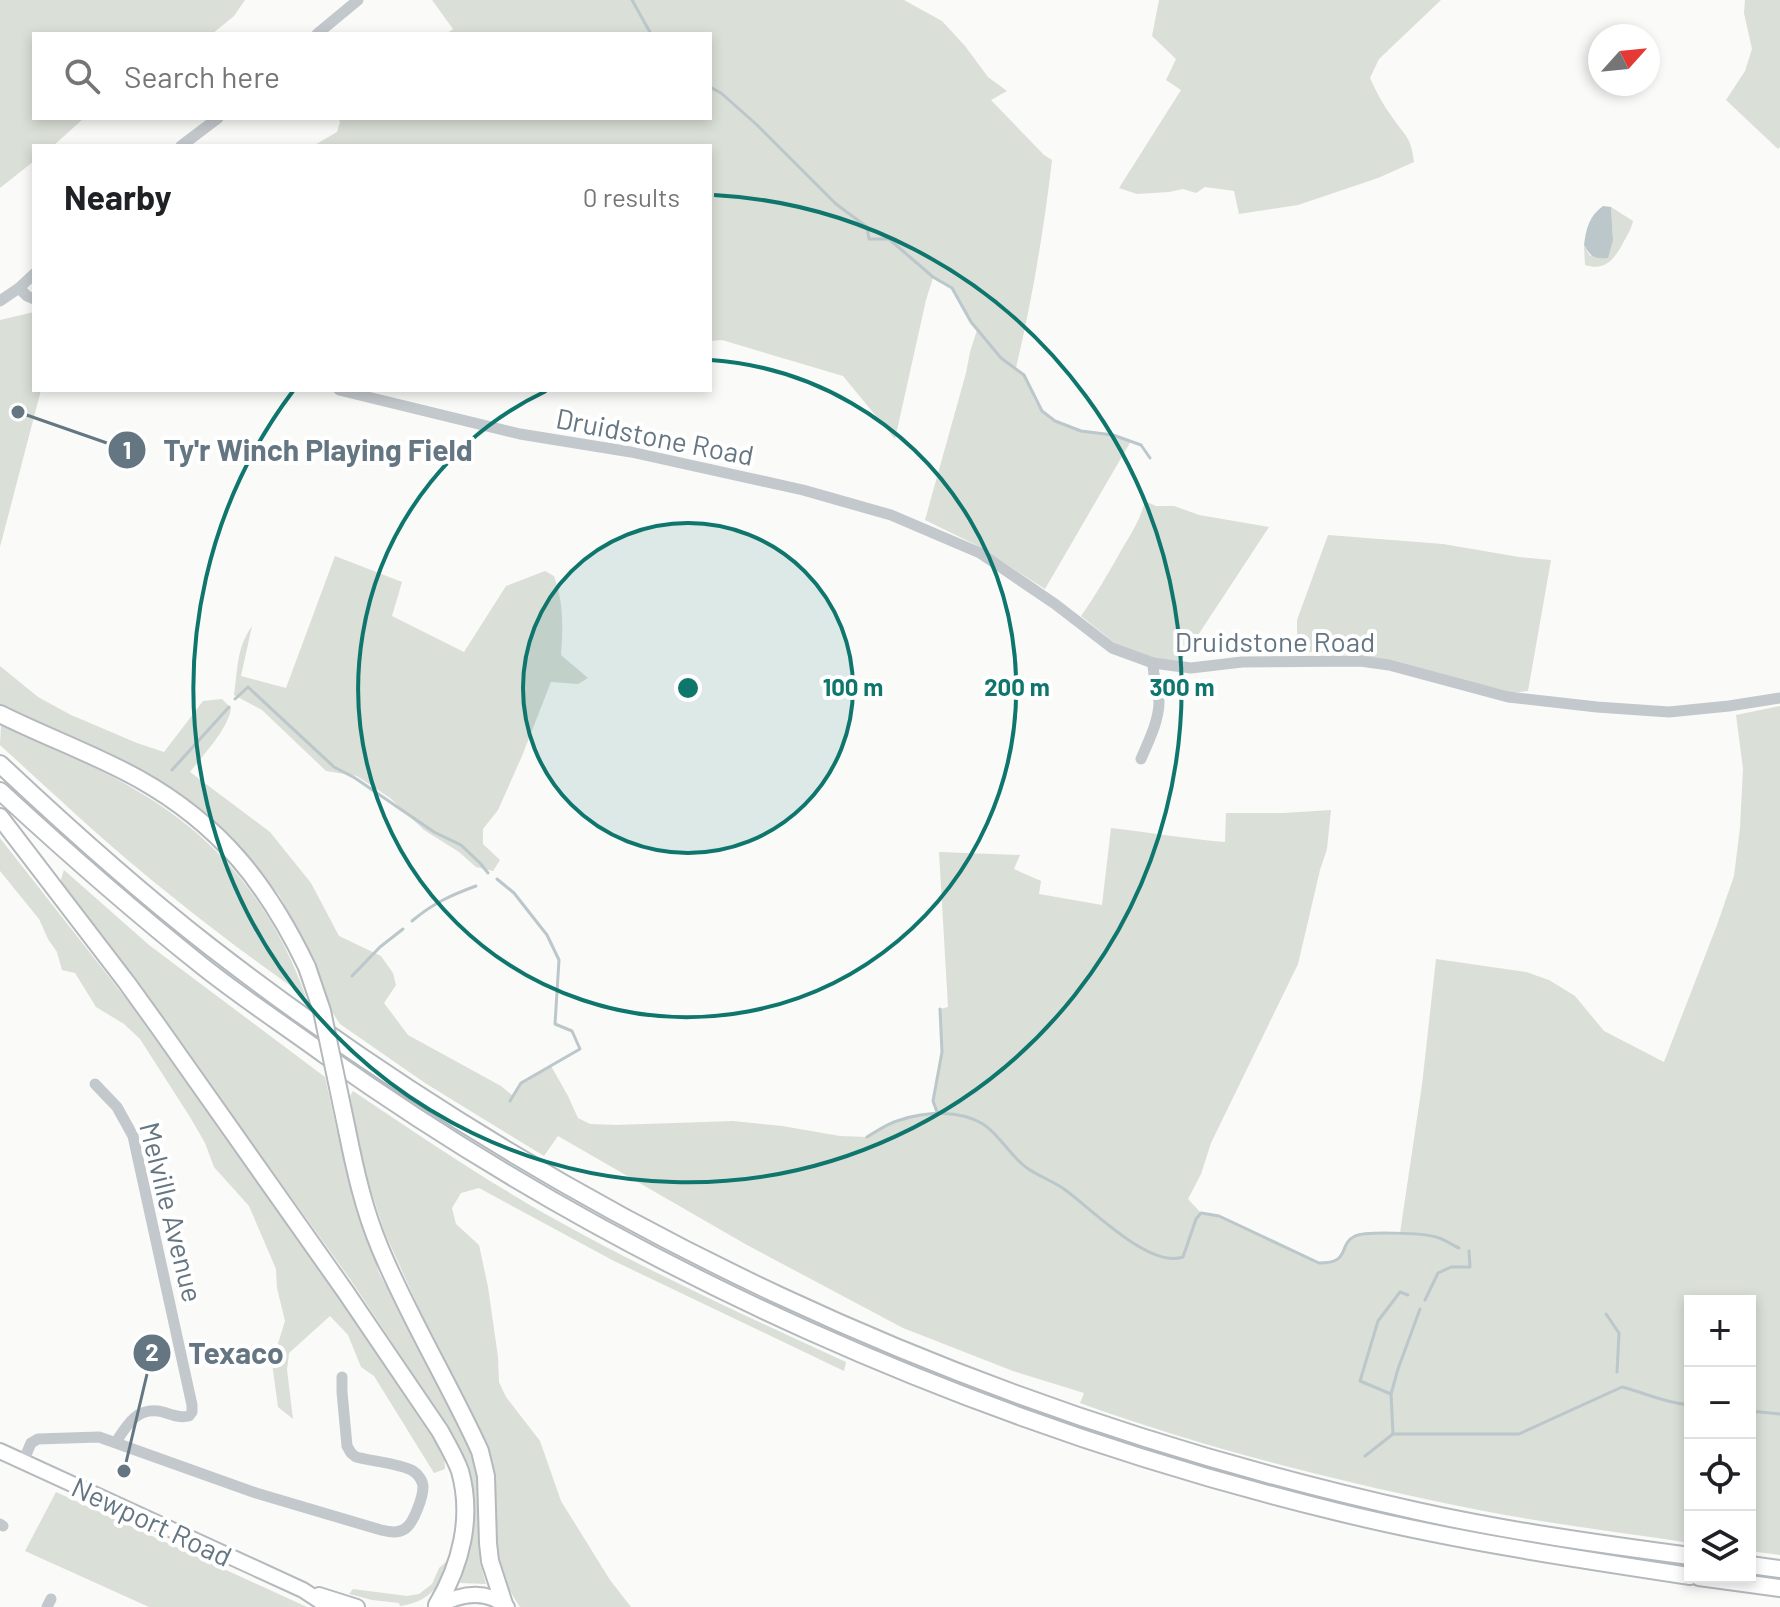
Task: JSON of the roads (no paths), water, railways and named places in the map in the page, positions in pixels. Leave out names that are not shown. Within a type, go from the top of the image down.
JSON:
[{"type":"highway","points":[[0,714],[138,779],[196,817],[234,852],[289,929],[307,967],[322,1011],[361,1194],[379,1247],[480,1451],[486,1476],[490,1561],[505,1605]]},
{"type":"highway","points":[[0,764],[102,857],[207,944],[304,1017],[394,1079],[521,1159],[612,1211],[820,1315],[1050,1408],[1237,1466],[1422,1512],[1553,1537],[1684,1555]]},
{"type":"highway","points":[[0,791],[204,968],[399,1106],[590,1221],[804,1329],[1023,1418],[1228,1484],[1335,1512],[1480,1543],[1684,1575]]},
{"type":"highway","points":[[0,817],[158,1026],[345,1291],[453,1453],[463,1483],[465,1524],[459,1559],[449,1586],[436,1606]]},
{"type":"highway","points":[[1756,1566],[1780,1569]]},
{"type":"highway","points":[[1743,1583],[1780,1588]]},
{"type":"main road","name":"Newport Road","points":[[0,1451],[303,1590],[357,1607]]},
{"type":"main road","name":"Newport Road","points":[[303,1590],[329,1607]]},
{"type":"main road","points":[[436,1606],[465,1595],[479,1594],[505,1605]]},
{"type":"street","points":[[319,32],[358,0]]},
{"type":"street","points":[[184,144],[215,120]]},
{"type":"street","points":[[0,301],[32,276]]},
{"type":"street","points":[[19,288],[32,298]]},
{"type":"street","name":"Druidstone Road","points":[[347,392],[520,434],[631,452],[803,490],[891,515],[980,553],[1055,604],[1112,648],[1153,663],[1191,668],[1237,663],[1360,661],[1389,665],[1508,697],[1669,712],[1780,698]]},
{"type":"street","points":[[1141,759],[1159,703],[1153,663]]},
{"type":"street","name":"Melville Avenue","points":[[95,1084],[117,1107],[133,1136],[192,1405],[189,1416],[157,1411],[139,1414],[116,1442]]},
{"type":"street","points":[[23,1462],[31,1443],[38,1439],[91,1436],[116,1442],[267,1497],[381,1530],[393,1532],[409,1526],[415,1517],[423,1488],[421,1480],[415,1472],[356,1457],[351,1453],[347,1446],[342,1377]]},
{"type":"waterway","points":[[632,0],[650,32]]},
{"type":"waterway","points":[[712,88],[756,124],[836,204],[867,227],[869,239],[889,239],[933,277],[952,288],[971,322],[1001,358],[1024,375],[1042,411],[1055,421],[1081,431],[1113,435],[1141,445],[1150,458]]},
{"type":"waterway","points":[[235,699],[248,687],[334,767],[434,832],[461,845],[488,873]]},
{"type":"waterway","points":[[172,770],[229,707]]},
{"type":"waterway","points":[[497,879],[514,893],[547,935],[559,960],[555,1024],[572,1031],[580,1049],[521,1083],[510,1101]]},
{"type":"waterway","points":[[412,921],[442,900],[476,886]]},
{"type":"waterway","points":[[352,976],[403,929]]},
{"type":"waterway","points":[[937,1112],[933,1101],[942,1052],[940,1009]]},
{"type":"waterway","points":[[867,1137],[891,1123],[920,1115],[942,1113],[974,1119],[989,1129],[1027,1168],[1064,1189],[1138,1246],[1169,1258],[1183,1257],[1201,1213],[1219,1216],[1319,1263],[1336,1260],[1346,1244],[1361,1234],[1429,1236],[1459,1248]]},
{"type":"waterway","points":[[1425,1300],[1438,1273],[1451,1267],[1470,1267],[1469,1251]]},
{"type":"waterway","points":[[1391,1394],[1360,1381],[1378,1321],[1400,1292],[1408,1295]]},
{"type":"waterway","points":[[1393,1434],[1391,1394],[1420,1309]]},
{"type":"waterway","points":[[1606,1314],[1619,1333],[1617,1372]]},
{"type":"waterway","points":[[1365,1456],[1393,1434],[1519,1434],[1622,1387],[1684,1404]]},
{"type":"waterway","points":[[1756,1412],[1780,1414]]},
{"type":"place","name":"Ty'r Winch Playing Field","points":[[18,412]]},
{"type":"place","name":"Texaco","points":[[124,1471]]}]
